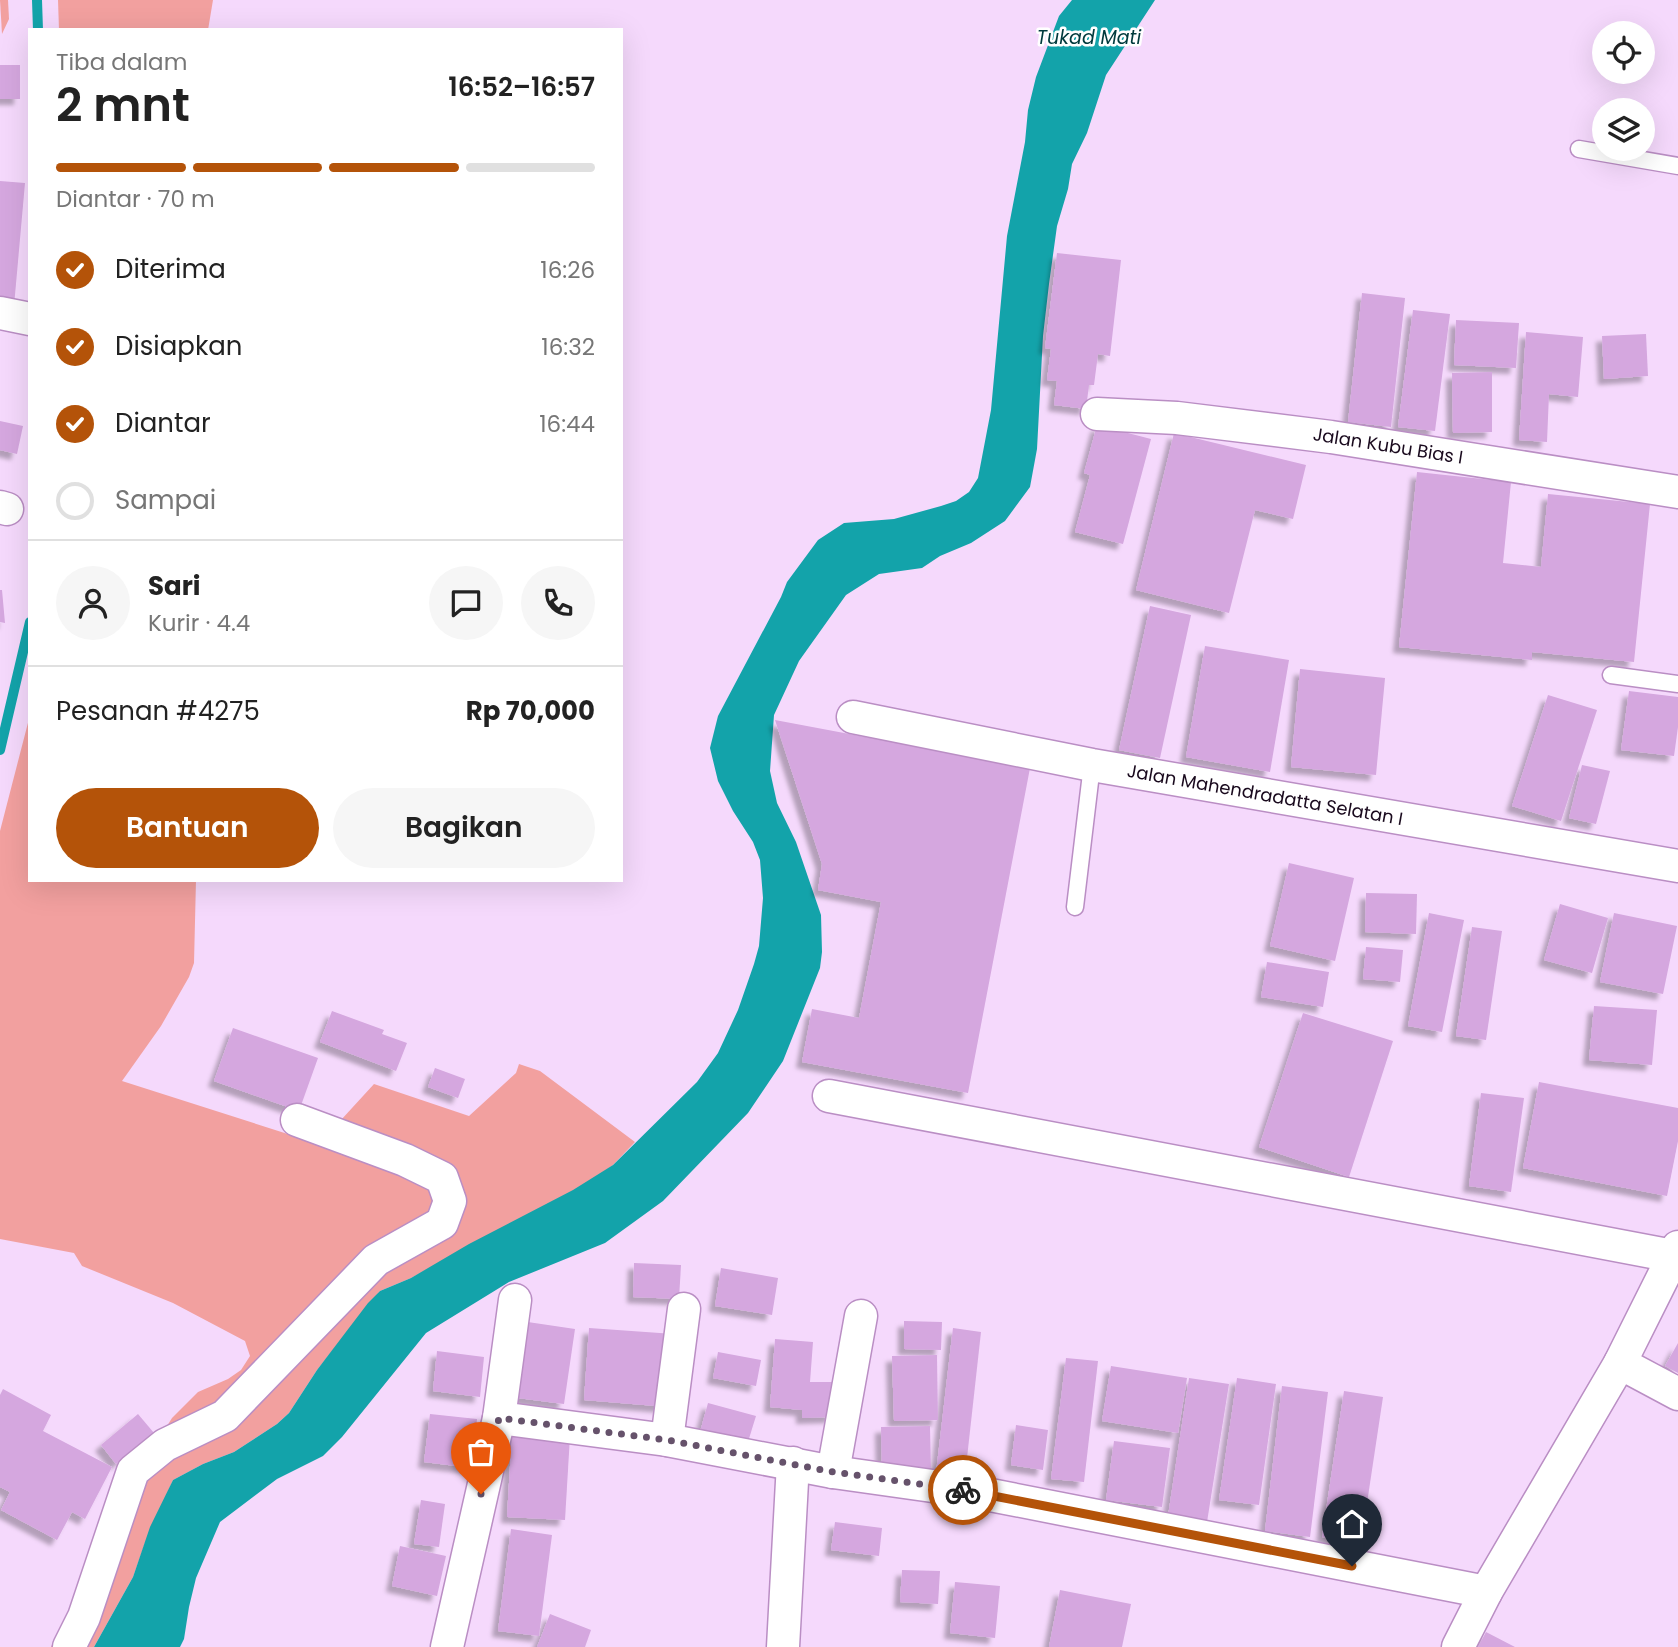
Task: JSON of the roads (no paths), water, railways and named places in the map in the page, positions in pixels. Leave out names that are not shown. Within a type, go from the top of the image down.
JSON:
[{"type":"street","points":[[0,313],[28,319]]},
{"type":"street","name":"Jalan Kubu Bias I","points":[[1097,414],[1177,418],[1331,437],[1678,492]]},
{"type":"street","name":"Jalan Mahendradatta Selatan I","points":[[853,717],[1093,765],[1678,866]]},
{"type":"street","points":[[829,1096],[1676,1252],[1620,1363],[1486,1592],[1458,1647]]},
{"type":"street","points":[[69,1647],[84,1617],[133,1471],[165,1444],[225,1416],[376,1260],[442,1223],[450,1200],[442,1178],[405,1160],[297,1120]]},
{"type":"street","points":[[447,1647],[499,1418],[515,1300]]},
{"type":"street","points":[[667,1440],[684,1309]]},
{"type":"street","points":[[833,1472],[861,1316]]},
{"type":"street","points":[[1620,1363],[1678,1394]]},
{"type":"street","points":[[499,1418],[667,1440],[833,1472],[975,1492],[1486,1592]]},
{"type":"street","points":[[783,1647],[793,1463]]},
{"type":"lane","points":[[1579,149],[1678,166]]},
{"type":"lane","points":[[1611,675],[1678,684]]},
{"type":"lane","points":[[1075,908],[1093,765]]},
{"type":"water","name":"Tukad Mati","points":[[1072,0],[1155,0],[1106,75],[1087,133],[1072,164],[1057,226],[1049,284],[1043,336],[1037,449],[1030,487],[1005,521],[971,543],[940,556],[922,568],[879,574],[846,595],[799,661],[774,715],[770,771],[777,803],[796,842],[821,915],[822,952],[820,968],[783,1061],[748,1113],[663,1201],[605,1243],[509,1282],[426,1333],[342,1437],[323,1456],[277,1479],[220,1522],[196,1578],[180,1647],[94,1647],[133,1577],[150,1527],[173,1480],[234,1452],[277,1424],[289,1413],[317,1370],[380,1291],[411,1278],[469,1244],[573,1190],[613,1165],[697,1082],[718,1053],[738,1010],[754,964],[759,946],[763,898],[760,860],[753,842],[718,781],[710,748],[718,716],[787,582],[818,540],[844,523],[894,519],[956,501],[969,492],[978,478],[991,410],[1007,236],[1025,142],[1028,110],[1036,77],[1059,16]]},
{"type":"waterway","points":[[37,0],[38,28]]},
{"type":"waterway","points":[[0,750],[28,631]]}]
